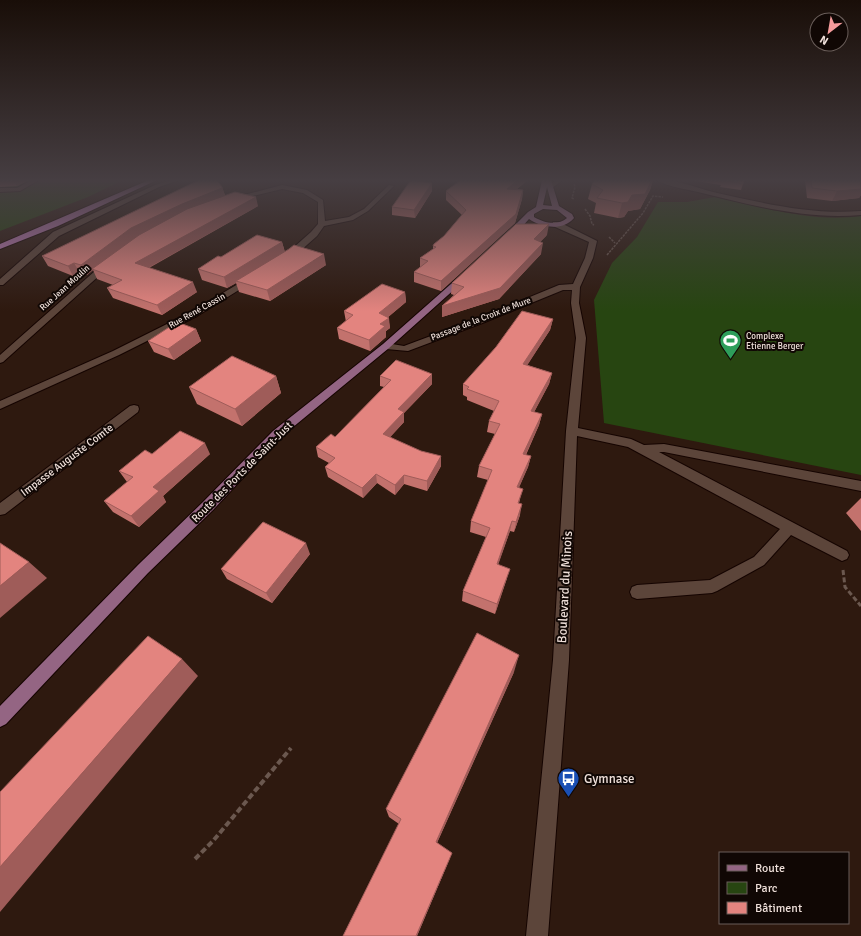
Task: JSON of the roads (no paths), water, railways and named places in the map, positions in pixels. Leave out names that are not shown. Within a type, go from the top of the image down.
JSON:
[{"type":"highway","points":[[0,239],[41,224]]},
{"type":"highway","points":[[0,247],[56,224]]},
{"type":"main road","points":[[502,242],[521,224]]},
{"type":"main road","points":[[518,227],[556,224]]},
{"type":"main road","name":"Route des Ports de Saint-Just","points":[[0,718],[143,569],[208,506],[277,434],[386,346],[470,272]]},
{"type":"street","points":[[0,283],[56,234],[78,224]]},
{"type":"street","points":[[282,261],[314,234],[322,224]]},
{"type":"street","points":[[556,224],[593,241]]},
{"type":"street","points":[[574,224],[582,229],[593,241]]},
{"type":"street","name":"Boulevard du Minois","points":[[537,936],[561,660],[572,431],[581,338],[575,303],[576,287],[589,258],[593,241]]},
{"type":"street","name":"Rue Jean Moulin","points":[[0,360],[99,271],[116,258]]},
{"type":"street","name":"Rue René Cassin","points":[[0,405],[109,356],[194,314],[256,277]]},
{"type":"street","name":"Passage de la Croix de Mure","points":[[386,346],[405,349],[482,320],[562,287],[576,287]]},
{"type":"street","name":"Impasse Auguste Comte","points":[[0,510],[134,409]]},
{"type":"street","points":[[572,431],[631,443],[842,555]]},
{"type":"street","points":[[642,449],[664,448],[861,486]]},
{"type":"street","points":[[637,592],[712,586],[759,561],[790,527]]},
{"type":"place","name":"Complexe Etienne Berger","points":[[730,360]]},
{"type":"place","name":"Gymnase","points":[[568,798]]}]
